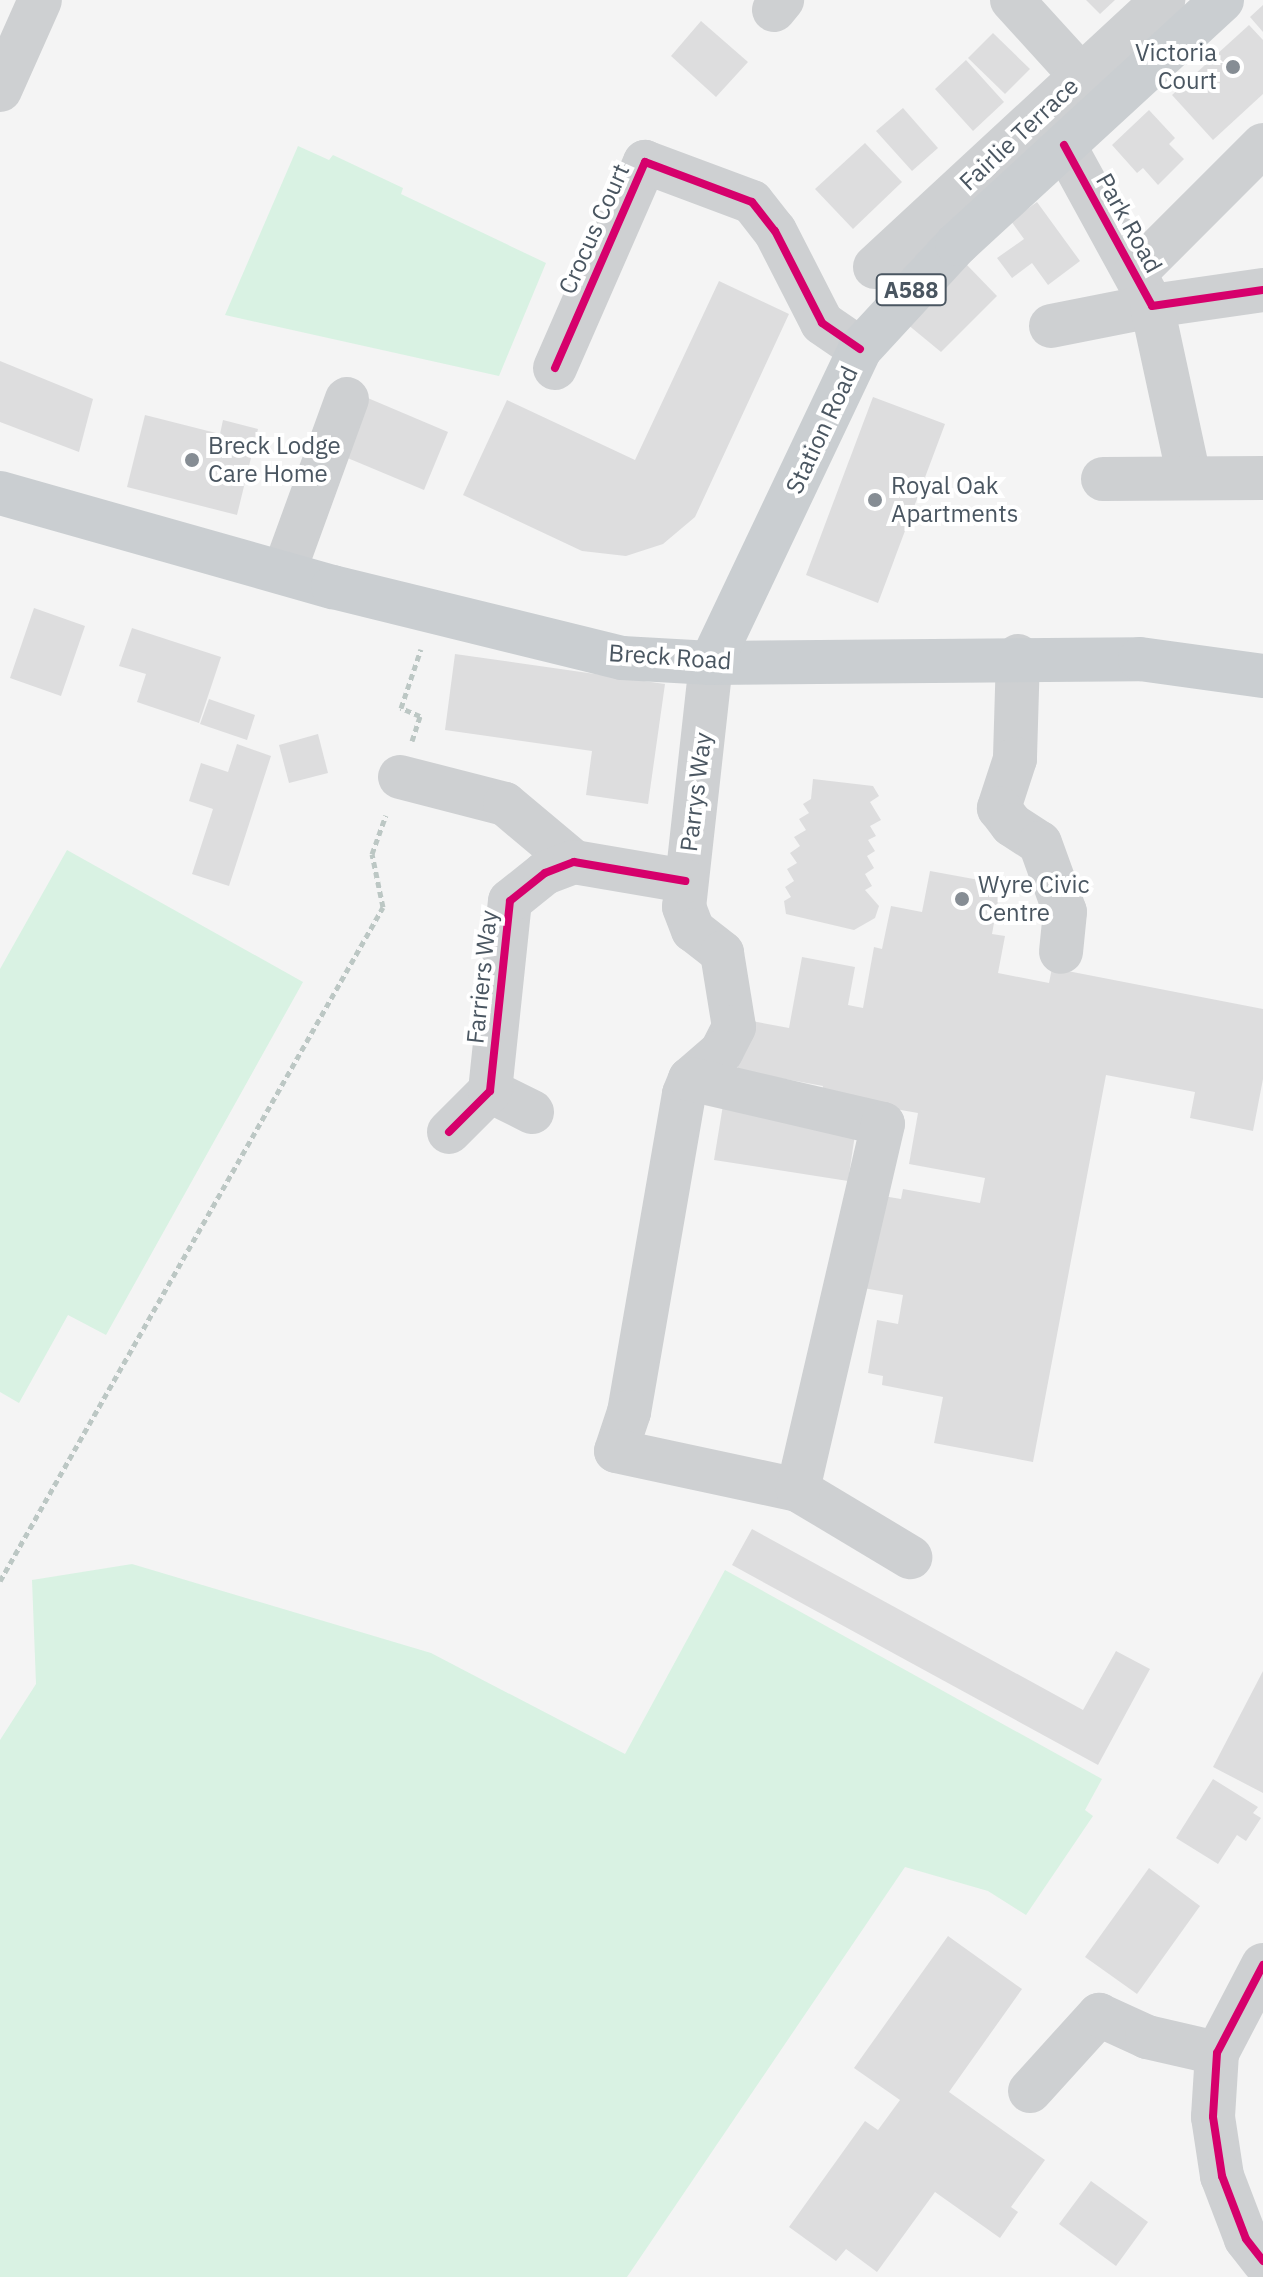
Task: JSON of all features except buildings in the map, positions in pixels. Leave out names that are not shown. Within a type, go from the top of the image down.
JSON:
[{"type":"main road","name":"Station Road","points":[[711,663],[860,349],[946,255],[1222,0]]},
{"type":"main road","name":"Breck Road","points":[[0,493],[435,613],[622,658],[711,663],[1018,656],[1140,659],[1263,676]]},
{"type":"street","points":[[0,90],[40,0]]},
{"type":"street","points":[[1012,0],[1069,89]]},
{"type":"street","name":"Fairlie Terrace","points":[[875,267],[1163,0]]},
{"type":"street","name":"Park Road","points":[[1064,145],[1144,289]]},
{"type":"street","points":[[1189,477],[1144,289],[1263,145]]},
{"type":"street","name":"Crocus Court","points":[[555,368],[645,162],[752,202],[775,231],[822,323],[860,349]]},
{"type":"street","name":"Park Road","points":[[1051,326],[1144,289],[1263,290]]},
{"type":"street","points":[[284,572],[347,399]]},
{"type":"street","points":[[1103,479],[1263,478]]},
{"type":"street","points":[[1018,656],[1015,759],[999,808],[1012,825],[1040,843],[1065,912],[1061,952]]},
{"type":"street","name":"Parrys Way","points":[[690,1079],[721,1052],[734,1027],[722,953],[693,930],[684,907],[711,663]]},
{"type":"street","points":[[400,777],[505,804],[574,862],[685,881]]},
{"type":"street","name":"Farriers Way","points":[[490,1091],[510,901],[545,873],[574,862]]},
{"type":"street","points":[[798,1490],[883,1124],[690,1079],[629,1412],[616,1451],[798,1490],[910,1557]]},
{"type":"street","points":[[449,1132],[490,1091],[532,1112]]},
{"type":"street","points":[[1263,1965],[1217,2053],[1213,2117],[1222,2176],[1246,2239],[1263,2261]]},
{"type":"street","points":[[1030,2091],[1099,2015],[1147,2037],[1217,2053]]},
{"type":"path","points":[[0,1581],[383,907],[372,854],[420,716],[401,708],[435,613]]},
{"type":"green space","points":[[298,146],[329,160],[333,155],[403,188],[401,194],[546,263],[499,376],[225,315]]},
{"type":"green space","points":[[67,850],[303,982],[106,1335],[68,1315],[19,1403],[0,1392],[0,969]]},
{"type":"green space","points":[[132,1564],[431,1653],[625,1754],[725,1570],[1102,1779],[1085,1810],[1093,1816],[1026,1915],[988,1891],[905,1867],[627,2277],[0,2277],[0,1740],[36,1684],[32,1580]]},
{"type":"cycle path","points":[[1064,145],[1152,306],[1263,290]]},
{"type":"cycle path","points":[[555,368],[645,162],[752,202],[775,231],[822,323],[860,349]]},
{"type":"cycle path","points":[[449,1132],[490,1091],[510,901],[545,873],[574,862],[685,881]]},
{"type":"cycle path","points":[[1263,1965],[1217,2053],[1213,2117],[1222,2176],[1246,2239],[1263,2261]]},
{"type":"place","name":"Victoria Court","points":[[1233,67]]},
{"type":"place","name":"Breck Lodge Care Home","points":[[192,460]]},
{"type":"place","name":"Royal Oak Apartments","points":[[875,500]]},
{"type":"place","name":"Wyre Civic Centre","points":[[962,899]]}]
